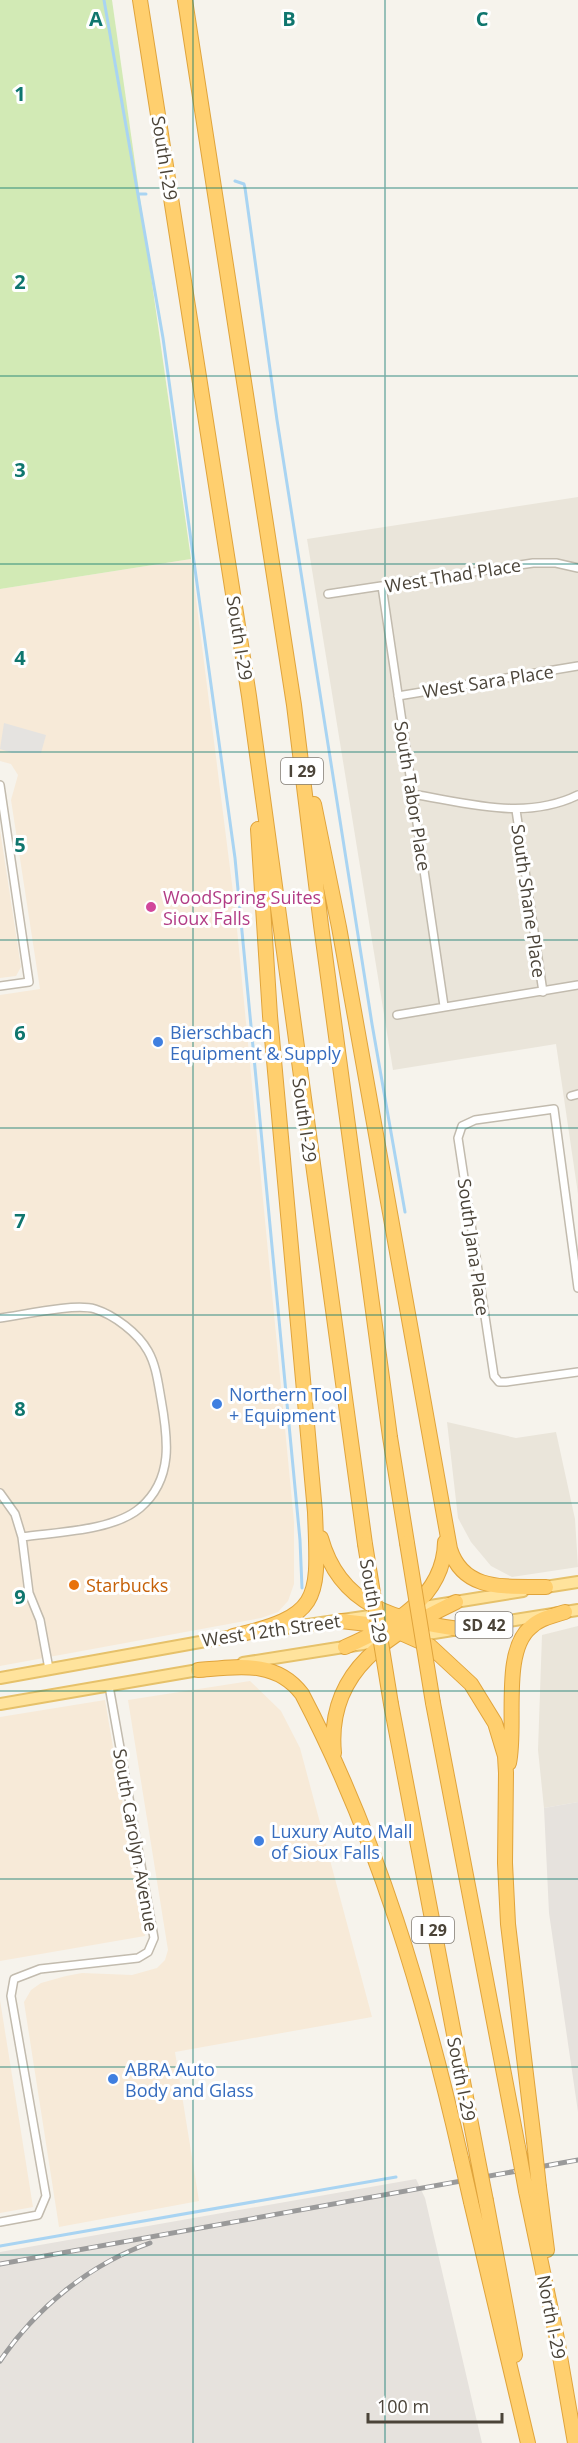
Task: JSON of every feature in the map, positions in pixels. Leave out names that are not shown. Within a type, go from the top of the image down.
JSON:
[{"type":"highway","name":"South I-29","points":[[140,0],[249,696],[364,1545],[514,2345],[528,2443]]},
{"type":"highway","name":"I 29","points":[[185,0],[294,705],[322,936],[390,1437],[433,1703],[518,2147],[533,2189]]},
{"type":"highway","points":[[233,1636],[277,1624],[298,1613],[308,1604],[316,1585],[315,1512],[270,1016],[249,696]]},
{"type":"highway","points":[[294,705],[339,927],[445,1525],[453,1559],[472,1580],[495,1586],[546,1587]]},
{"type":"highway","points":[[315,1512],[327,1556],[339,1578],[358,1596],[390,1619],[401,1636],[450,1662],[481,1697],[501,1739],[506,1773],[505,1863],[508,1924],[534,2141],[533,2189]]},
{"type":"highway","points":[[335,1764],[333,1723],[340,1695],[360,1663],[401,1636],[440,1574],[445,1551],[445,1525]]},
{"type":"highway","points":[[341,1621],[414,1616],[456,1602]]},
{"type":"highway","points":[[506,1773],[511,1752],[517,1647],[524,1633],[537,1622],[572,1611]]},
{"type":"highway","points":[[414,1616],[459,1629]]},
{"type":"highway","points":[[345,1647],[390,1619]]},
{"type":"highway","points":[[198,1670],[259,1667],[286,1676],[302,1694],[335,1764],[368,1843],[422,1998],[528,2443]]},
{"type":"highway","name":"North I-29","points":[[533,2189],[574,2443]]},
{"type":"main road","name":"SD 42","points":[[456,1602],[578,1582]]},
{"type":"main road","name":"West 12th Street","points":[[0,1704],[401,1636],[572,1611]]},
{"type":"main road","name":"West 12th Street","points":[[0,1678],[233,1636],[341,1621]]},
{"type":"street","name":"West Thad Place","points":[[328,594],[533,563],[556,562],[578,568]]},
{"type":"street","name":"South Tabor Place","points":[[382,586],[444,1006]]},
{"type":"street","name":"West Sara Place","points":[[398,696],[578,666]]},
{"type":"street","points":[[0,785],[29,982],[0,986]]},
{"type":"street","points":[[412,794],[516,810],[554,805],[578,795]]},
{"type":"street","name":"South Shane Place","points":[[516,810],[543,992]]},
{"type":"street","points":[[398,1015],[578,985]]},
{"type":"street","name":"South Jana Place","points":[[578,1288],[554,1109],[475,1120],[462,1126],[458,1138],[494,1376],[499,1382],[506,1383],[578,1372]]},
{"type":"street","points":[[0,1318],[61,1309],[94,1308],[133,1332],[148,1350],[156,1371],[167,1434],[164,1470],[159,1484],[139,1509],[108,1524],[21,1537]]},
{"type":"street","points":[[0,1493],[15,1514],[21,1537],[29,1593],[40,1620],[49,1669]]},
{"type":"street","name":"South Carolyn Avenue","points":[[0,2222],[33,2217],[41,2211],[45,2204],[45,2189],[11,1995],[14,1979],[40,1969],[91,1961],[138,1958],[148,1952],[154,1938],[109,1686]]},
{"type":"shaded area","points":[[578,497],[578,1194],[556,1044],[393,1070],[307,539]]},
{"type":"shaded area","points":[[191,559],[235,908],[294,1522],[294,1584],[288,1601],[278,1612],[261,1618],[0,1666],[0,995],[40,989],[11,800],[18,775],[11,764],[0,761],[0,589]]},
{"type":"shaded area","points":[[4,723],[46,735],[41,753],[12,753],[0,749]]},
{"type":"shaded area","points":[[0,830],[21,967],[16,976],[0,978]]},
{"type":"shaded area","points":[[447,1422],[516,1438],[556,1432],[575,1519],[578,1567],[512,1577],[491,1566],[471,1542],[458,1518]]},
{"type":"shaded area","points":[[578,1626],[578,1802],[544,1808],[538,1750],[542,1635]]},
{"type":"shaded area","points":[[250,1681],[281,1711],[300,1748],[372,2017],[175,2052],[199,2201],[59,2227],[24,2002],[31,1990],[41,1983],[66,1976],[82,1973],[132,1975],[157,1968],[165,1960],[168,1950],[128,1700]]},
{"type":"shaded area","points":[[105,1700],[145,1936],[0,1961],[0,1717]]},
{"type":"shaded area","points":[[578,1802],[578,2112],[549,1913],[544,1808]]},
{"type":"shaded area","points":[[0,2000],[33,2207],[0,2213]]},
{"type":"shaded area","points":[[416,2179],[425,2198],[482,2443],[0,2443],[0,2252]]},
{"type":"green space","points":[[0,0],[112,0],[191,559],[0,589]]},
{"type":"waterway","points":[[104,0],[163,338],[235,858],[300,1540],[302,1588]]},
{"type":"waterway","points":[[235,181],[244,184],[245,188],[277,420],[372,1024],[405,1212]]},
{"type":"waterway","points":[[139,194],[146,194]]},
{"type":"waterway","points":[[0,2246],[396,2177]]},
{"type":"railway","points":[[0,2264],[578,2160]]},
{"type":"railway","points":[[0,2361],[30,2323],[66,2290],[106,2263],[150,2243]]},
{"type":"place","name":"WoodSpring Suites Sioux Falls","points":[[151,907]]},
{"type":"place","name":"Bierschbach Equipment & Supply","points":[[158,1042]]},
{"type":"place","name":"Northern Tool + Equipment","points":[[217,1404]]},
{"type":"place","name":"Starbucks","points":[[74,1585]]},
{"type":"place","name":"Luxury Auto Mall of Sioux Falls","points":[[259,1841]]},
{"type":"place","name":"ABRA Auto Body and Glass","points":[[113,2079]]}]
